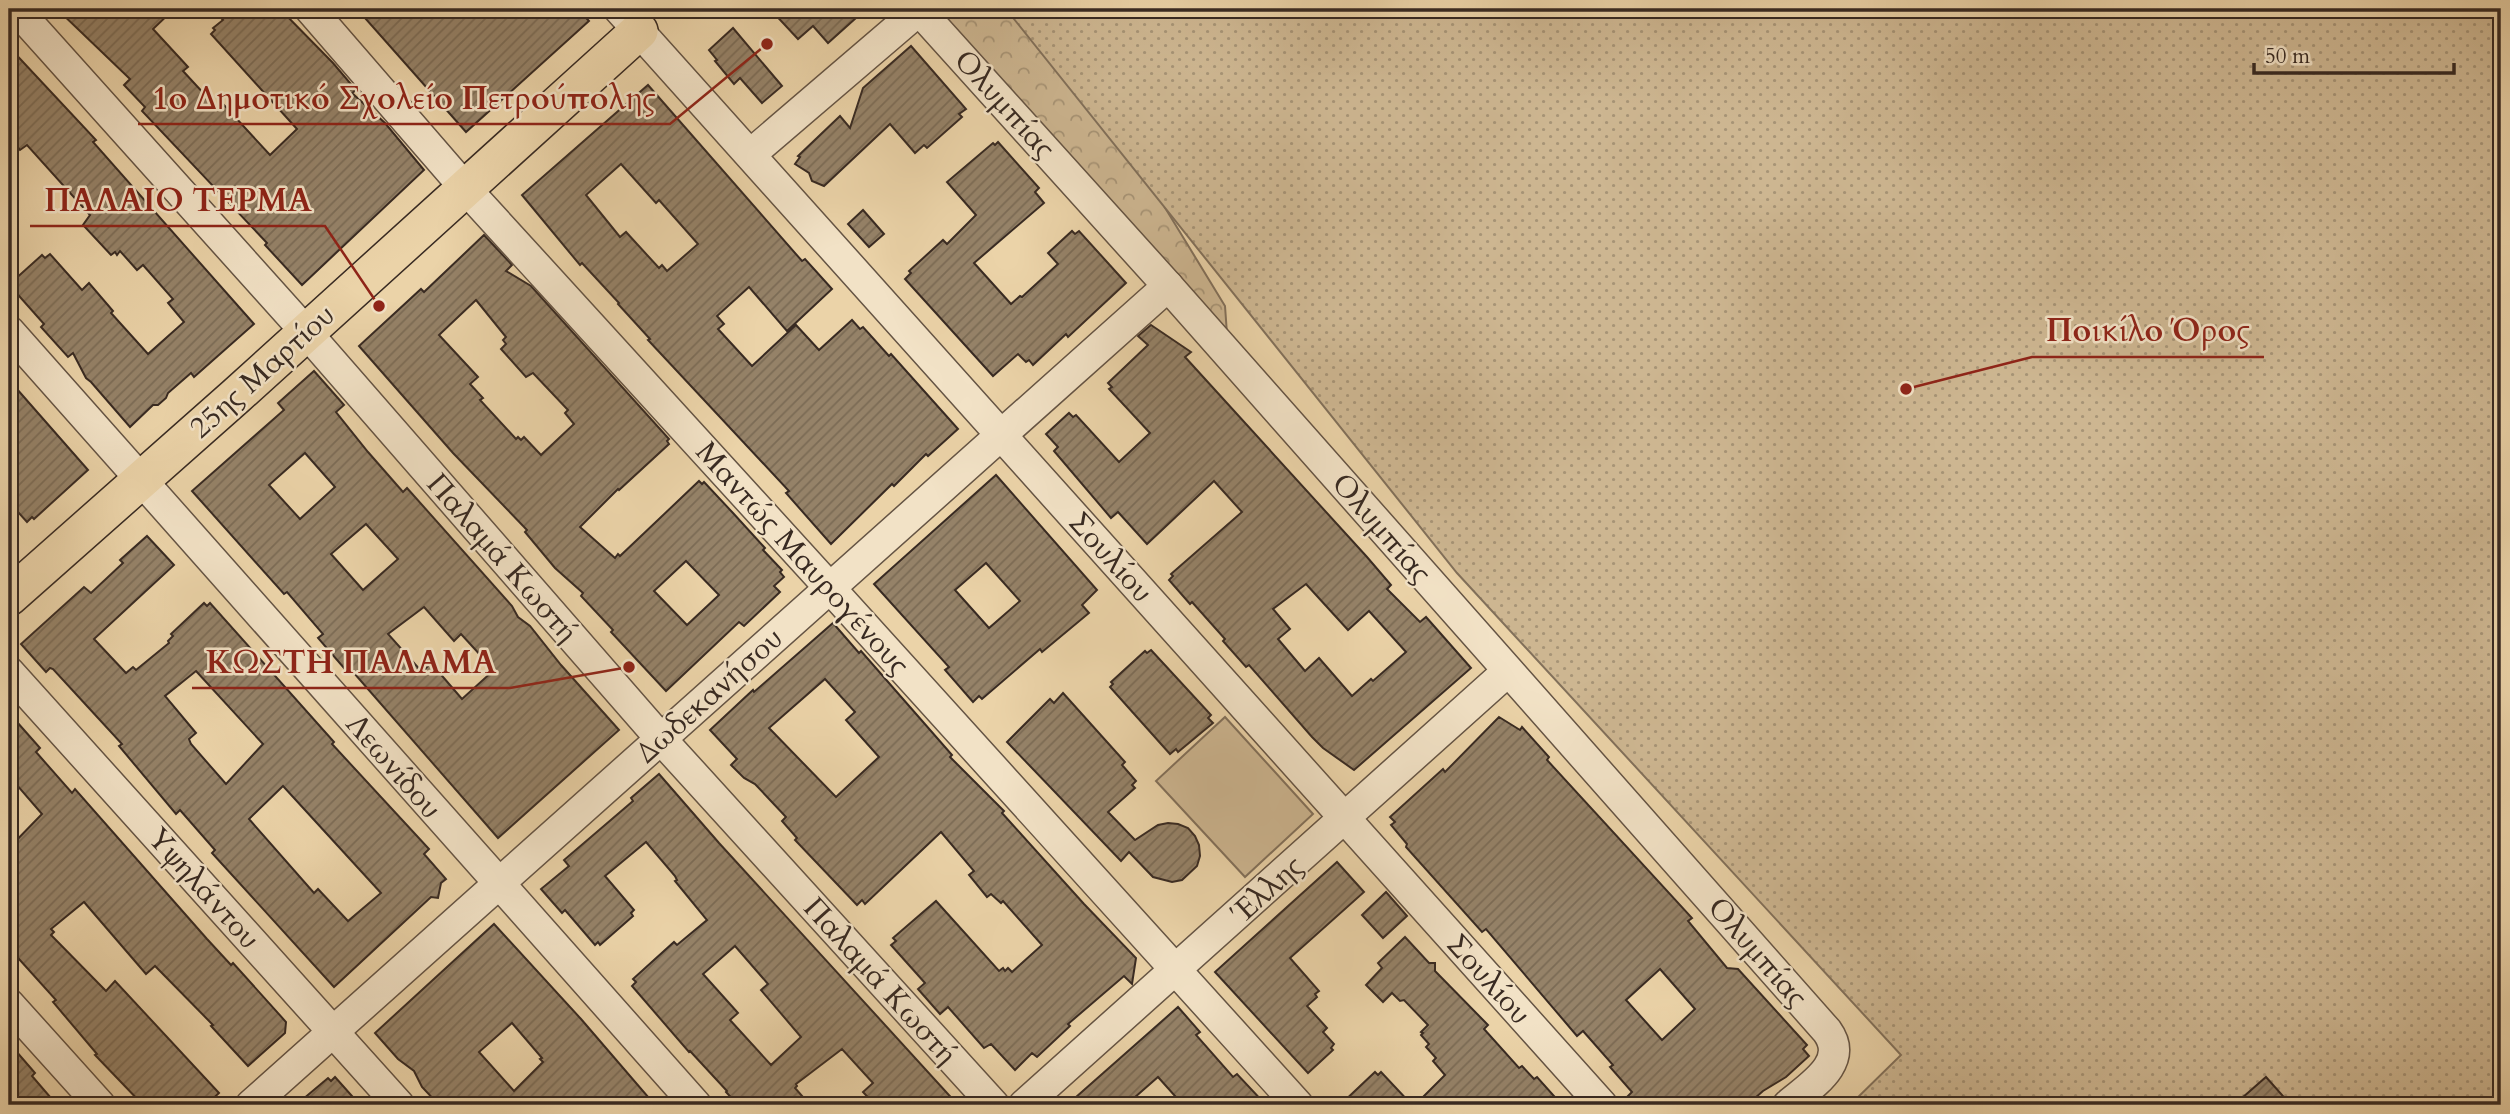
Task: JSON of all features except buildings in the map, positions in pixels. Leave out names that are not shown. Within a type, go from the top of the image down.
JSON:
[{"type":"main road","name":"25ης Μαρτίου","points":[[9,597],[465,188],[626,15]]},
{"type":"street","name":"Παλαμά Κωστή","points":[[16,9],[306,332],[661,739],[994,1105]]},
{"type":"street","name":"Μαντώς Μαυρογένους","points":[[310,9],[465,188],[1298,1105]]},
{"type":"street","points":[[751,154],[919,9]]},
{"type":"street","name":"Ολυμπίας","points":[[919,9],[1168,286],[1827,1031],[1834,1040],[1832,1064],[1788,1105]]},
{"type":"street","name":"Σουλίου","points":[[626,15],[1602,1105]]},
{"type":"street","name":"Δωδεκανήσου","points":[[251,1105],[1168,286]]},
{"type":"street","name":"Λεωνίδου","points":[[9,331],[696,1105]]},
{"type":"street","name":"Έλλης","points":[[1024,1105],[1345,820],[1508,671]]},
{"type":"street","name":"Υψηλάντου","points":[[9,672],[399,1105]]},
{"type":"street","points":[[9,1004],[100,1105]]},
{"type":"green space","points":[[936,9],[1087,9],[1128,140],[1164,206],[1225,306],[1227,334]]},
{"type":"green space","points":[[1006,9],[2501,9],[2501,1105],[1850,1105],[1901,1055],[1457,573]]},
{"type":"green space","points":[[1225,717],[1313,814],[1245,877],[1156,781]]},
{"type":"place","name":"1ο Δημοτικό Σχολείο Πετρούπολης","points":[[767,44]]},
{"type":"place","name":"ΠΑΛΑΙΟ ΤΕΡΜΑ","points":[[379,306]]},
{"type":"place","name":"Ποικίλο Όρος","points":[[1906,389]]},
{"type":"place","name":"ΚΩΣΤΗ ΠΑΛΑΜΑ","points":[[629,667]]}]
